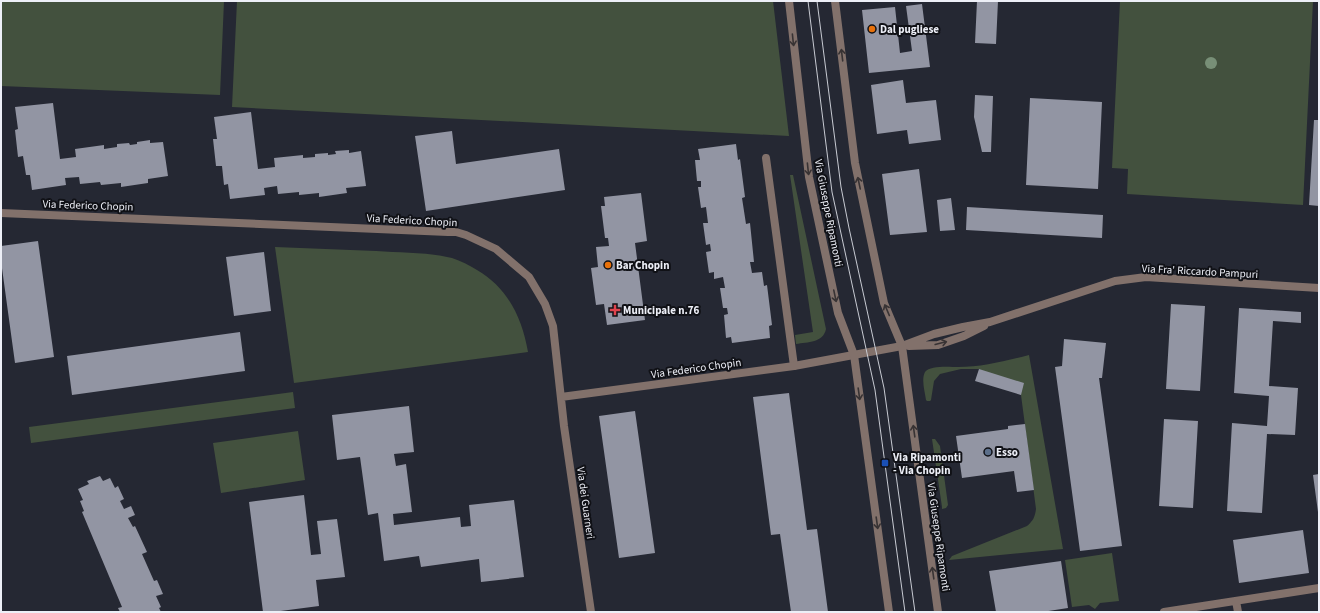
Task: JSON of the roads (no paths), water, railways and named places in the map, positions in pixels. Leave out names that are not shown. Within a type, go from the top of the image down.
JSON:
[{"type":"street","name":"Via Giuseppe Ripamonti","points":[[789,1],[809,177],[838,313],[854,355],[889,612]]},
{"type":"street","name":"Via Giuseppe Ripamonti","points":[[836,1],[855,163],[884,303],[902,346],[938,612]]},
{"type":"street","points":[[766,158],[794,366]]},
{"type":"street","name":"Via Federico Chopin","points":[[1,213],[456,232],[466,235],[496,249],[529,277],[534,285],[545,304],[553,326],[561,397],[794,366],[854,355]]},
{"type":"street","name":"Via Fra' Riccardo Pampuri","points":[[902,346],[934,334],[990,322],[1115,281],[1146,277],[1319,288]]},
{"type":"street","name":"Via Fra' Riccardo Pampuri","points":[[902,346],[938,345],[964,336],[990,322]]},
{"type":"street","points":[[854,355],[902,346]]},
{"type":"street","name":"Via dei Guarneri","points":[[561,397],[591,612]]},
{"type":"street","points":[[1164,612],[1319,588]]},
{"type":"street","points":[[1236,601],[1238,612]]},
{"type":"tram line","points":[[808,1],[832,192],[875,390],[905,612]]},
{"type":"tram line","points":[[817,1],[841,187],[884,388],[915,612]]},
{"type":"place","name":"Dal pugliese","points":[[872,29]]},
{"type":"place","name":"Bar Chopin","points":[[608,265]]},
{"type":"place","name":"Municipale n.76","points":[[615,310]]},
{"type":"place","name":"Esso","points":[[988,452]]},
{"type":"place","name":"Via Ripamonti - Via Chopin","points":[[885,463]]}]
